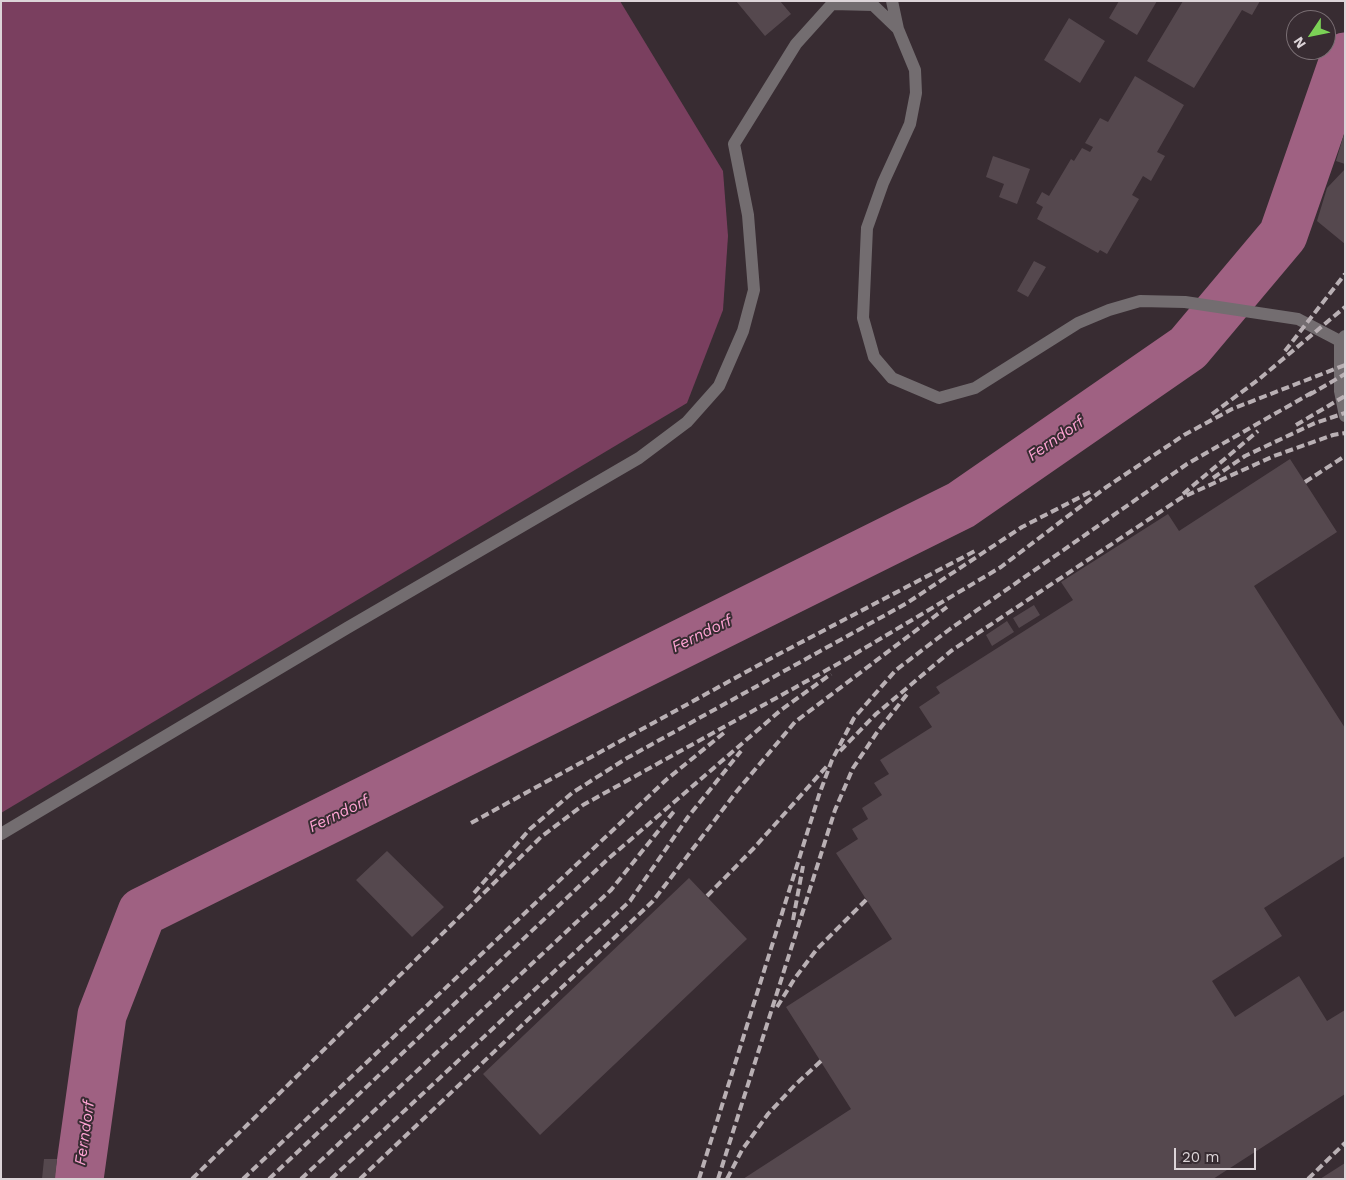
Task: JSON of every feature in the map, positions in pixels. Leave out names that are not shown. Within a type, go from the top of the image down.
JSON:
[{"type":"lane","points":[[892,1],[898,29],[915,70],[916,93],[910,124],[883,183],[867,228],[863,318],[874,357],[892,378],[938,398],[975,388],[1078,323],[1109,310],[1140,301],[1185,302],[1298,319],[1343,338],[1340,391],[1345,416]]},
{"type":"lane","points":[[1,834],[347,628],[639,458],[687,422],[719,386],[743,332],[754,290],[748,215],[734,144],[796,44],[832,4],[873,5],[898,29]]},
{"type":"shaded area","points":[[1,1],[620,1],[723,171],[728,236],[723,310],[687,403],[1,813]]},
{"type":"building","points":[[736,1],[780,1],[791,14],[765,36]]},
{"type":"building","points":[[1119,1],[1157,1],[1137,35],[1109,18]]},
{"type":"building","points":[[1183,1],[1260,1],[1252,15],[1242,10],[1194,88],[1147,61]]},
{"type":"building","points":[[1069,18],[1105,41],[1080,83],[1044,60]]},
{"type":"building","points":[[1135,76],[1184,105],[1157,152],[1165,156],[1151,181],[1143,176],[1132,195],[1139,199],[1107,254],[1100,250],[1098,253],[1037,219],[1043,207],[1036,203],[1042,192],[1049,196],[1071,159],[1074,161],[1082,148],[1090,152],[1093,147],[1085,143],[1100,118],[1108,122]]},
{"type":"building","points":[[1345,134],[1345,164],[1336,161]]},
{"type":"building","points":[[993,156],[1030,169],[1017,204],[999,197],[1004,184],[986,177]]},
{"type":"building","points":[[1345,169],[1345,244],[1317,221],[1327,188]]},
{"type":"building","points":[[1034,261],[1046,267],[1028,297],[1017,291]]},
{"type":"building","points":[[1290,459],[1337,532],[1254,586],[1345,728],[1345,856],[1264,908],[1282,936],[1212,981],[1235,1017],[1299,976],[1327,1021],[1345,1010],[1345,1094],[1213,1179],[743,1179],[851,1109],[786,1007],[892,939],[836,853],[858,839],[852,829],[868,819],[862,808],[882,795],[874,783],[889,774],[880,760],[932,727],[919,707],[940,693],[936,687],[1073,600],[1061,582],[1168,514],[1179,531]]},
{"type":"building","points":[[1034,605],[1040,615],[1019,628],[1013,618]]},
{"type":"building","points":[[1007,621],[1014,632],[992,646],[986,635]]},
{"type":"building","points":[[387,851],[444,907],[412,937],[356,880]]},
{"type":"building","points":[[689,878],[747,939],[540,1135],[483,1074]]},
{"type":"building","points":[[44,1159],[57,1159],[55,1179],[42,1179]]},
{"type":"building","points":[[1345,1163],[1345,1179],[1320,1179]]},
{"type":"waterway","name":"Ferndorf","points":[[79,1179],[102,1015],[142,912],[961,505],[1188,348],[1283,235],[1345,57]]},
{"type":"railway","points":[[1285,351],[1345,274]]},
{"type":"railway","points":[[1212,414],[1258,380],[1345,307]]},
{"type":"railway","points":[[192,1179],[541,837],[583,805],[843,661],[1001,567],[1105,488],[1184,435],[1232,409],[1345,365]]},
{"type":"railway","points":[[1309,395],[1345,374]]},
{"type":"railway","points":[[699,1179],[819,795],[832,760],[854,718],[896,670],[950,629],[1187,464],[1313,392]]},
{"type":"railway","points":[[1296,425],[1345,396]]},
{"type":"railway","points":[[1213,478],[1245,456],[1315,423],[1345,413]]},
{"type":"railway","points":[[1183,494],[1258,431]]},
{"type":"railway","points":[[840,751],[876,714],[951,651],[1181,498],[1274,456],[1333,435],[1345,433]]},
{"type":"railway","points":[[1305,482],[1345,456]]},
{"type":"railway","points":[[474,893],[530,829],[572,793],[627,758],[907,603],[1022,527],[1092,491]]},
{"type":"railway","points":[[471,823],[777,655],[975,551]]},
{"type":"railway","points":[[360,1179],[653,901],[737,791],[795,722],[947,607]]},
{"type":"railway","points":[[269,1179],[608,859],[781,710],[831,674]]},
{"type":"railway","points":[[718,1179],[835,810],[853,768],[878,731],[908,693]]},
{"type":"railway","points":[[243,1179],[666,780],[725,732]]},
{"type":"railway","points":[[331,1179],[630,901],[688,817],[741,751]]},
{"type":"railway","points":[[707,896],[754,848],[827,766]]},
{"type":"railway","points":[[301,1179],[611,890],[676,809]]},
{"type":"railway","points":[[793,920],[803,866]]},
{"type":"railway","points":[[777,1007],[795,978],[817,949],[867,899]]},
{"type":"railway","points":[[727,1179],[742,1150],[768,1114],[821,1061]]},
{"type":"railway","points":[[1308,1179],[1345,1143]]}]
